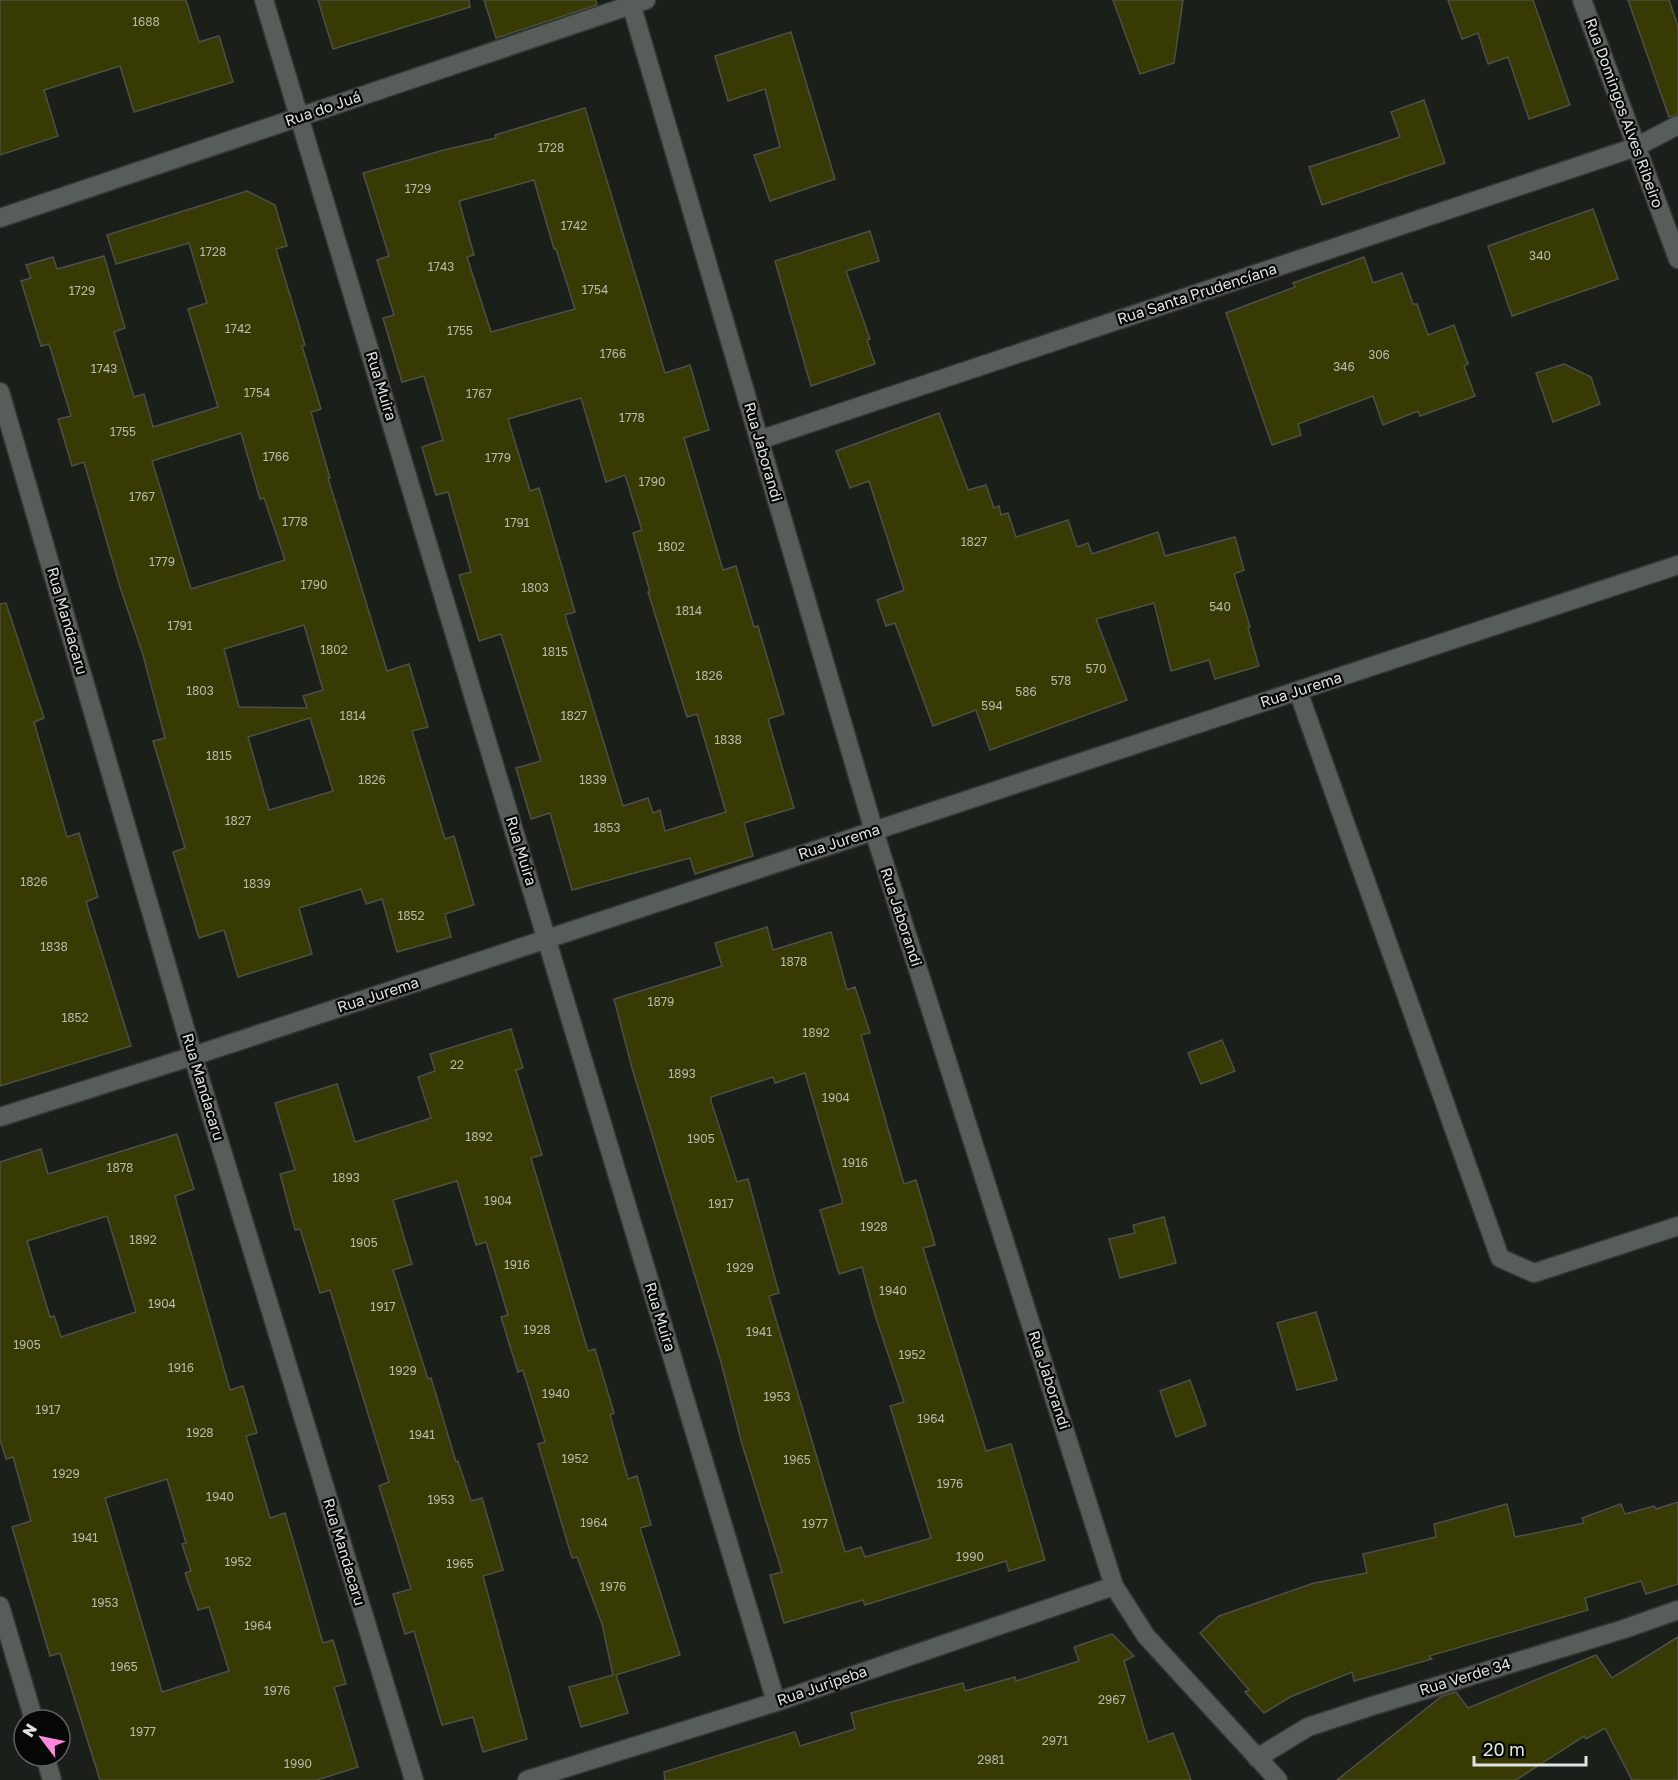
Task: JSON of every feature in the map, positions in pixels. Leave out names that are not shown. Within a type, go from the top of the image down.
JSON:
[{"type":"street","name":"Rua Muira","points":[[264,0],[776,1702]]},
{"type":"street","name":"Rua Domingos Alves Ribeiro","points":[[1582,0],[1678,259]]},
{"type":"street","name":"Rua do Juá","points":[[0,218],[636,2]]},
{"type":"street","name":"Rua Jaborandi","points":[[636,2],[759,440],[874,831],[1114,1586],[1146,1636],[1278,1780]]},
{"type":"street","name":"Rua Santa Prudencíana","points":[[759,440],[1636,147],[1678,125]]},
{"type":"street","name":"Rua Mandacaru","points":[[0,392],[193,1056],[414,1780]]},
{"type":"street","name":"Rua Jurema","points":[[0,1117],[193,1056],[1678,565]]},
{"type":"street","points":[[1298,691],[1500,1258],[1534,1272],[1678,1226]]},
{"type":"street","name":"Rua Juripeba","points":[[527,1780],[776,1702],[1114,1586]]},
{"type":"street","points":[[0,1606],[30,1708]]},
{"type":"street","name":"Rua Verde 34","points":[[1257,1758],[1308,1727],[1624,1629],[1678,1610]]},
{"type":"building","points":[[0,0],[186,0],[199,42],[219,36],[233,82],[134,112],[120,66],[44,90],[58,136],[0,155]]},
{"type":"building","points":[[318,0],[469,0],[470,7],[333,49]]},
{"type":"building","points":[[484,0],[596,0],[597,5],[496,38]]},
{"type":"building","points":[[1113,0],[1183,0],[1174,63],[1140,74]]},
{"type":"building","points":[[1448,0],[1533,0],[1570,105],[1529,119],[1508,57],[1488,64],[1478,33],[1462,39]]},
{"type":"building","points":[[1628,0],[1669,0],[1678,26],[1678,114],[1669,117]]},
{"type":"building","points":[[791,32],[835,179],[770,201],[754,155],[780,147],[765,89],[728,101],[715,56]]},
{"type":"building","points":[[1424,100],[1445,163],[1322,205],[1309,167],[1400,137],[1391,112]]},
{"type":"building","points":[[585,108],[665,373],[690,365],[709,430],[684,438],[723,570],[736,566],[754,627],[758,626],[784,714],[768,719],[794,808],[744,823],[753,856],[695,874],[690,858],[572,890],[550,813],[531,819],[516,768],[541,761],[501,634],[479,641],[459,575],[471,572],[448,492],[436,495],[422,447],[443,440],[424,376],[402,382],[383,318],[394,315],[377,260],[389,256],[363,173],[496,138],[495,135]],"holes":[[[534,180],[554,249],[556,249],[575,309],[491,332],[467,257],[474,255],[459,201]],[[581,398],[606,482],[625,475],[642,530],[633,533],[650,592],[648,592],[687,717],[697,714],[726,812],[665,831],[660,810],[653,813],[648,798],[623,806],[565,615],[575,612],[539,488],[530,491],[508,419]]]},
{"type":"building","points":[[247,191],[275,205],[287,246],[276,249],[305,345],[302,346],[321,409],[311,412],[330,478],[328,478],[387,671],[409,664],[428,727],[412,731],[445,839],[454,836],[474,905],[445,914],[451,937],[397,952],[382,899],[366,904],[361,889],[299,908],[312,954],[238,977],[224,930],[199,938],[173,852],[185,848],[153,741],[165,738],[143,655],[120,587],[84,462],[72,466],[58,419],[71,416],[49,344],[41,346],[21,281],[31,278],[26,265],[53,257],[57,269],[104,256],[125,328],[114,332],[134,397],[144,394],[153,427],[218,407],[188,309],[207,303],[189,243],[116,264],[107,235]],"holes":[[[241,433],[260,499],[264,498],[285,560],[191,589],[152,461]],[[304,625],[323,690],[303,696],[307,708],[239,707],[224,649]],[[310,718],[333,791],[269,810],[248,737]]]},
{"type":"building","points":[[1593,209],[1618,279],[1512,316],[1488,246]]},
{"type":"building","points":[[870,231],[879,261],[846,271],[870,339],[867,340],[875,364],[811,386],[775,261]]},
{"type":"building","points":[[1364,257],[1373,283],[1402,273],[1413,304],[1417,304],[1428,335],[1454,325],[1468,364],[1464,366],[1475,396],[1420,416],[1418,411],[1383,425],[1373,396],[1298,424],[1301,435],[1272,445],[1226,313],[1295,287],[1293,283]]},
{"type":"building","points":[[1564,364],[1591,377],[1600,404],[1553,422],[1536,373]]},
{"type":"building","points":[[939,413],[968,490],[986,485],[994,508],[999,506],[1001,515],[1008,513],[1016,537],[1068,520],[1077,547],[1088,543],[1092,554],[1158,532],[1165,556],[1235,537],[1244,570],[1234,574],[1259,666],[1215,679],[1209,660],[1171,671],[1154,603],[1096,619],[1127,700],[990,750],[976,710],[933,726],[895,623],[886,626],[877,600],[904,590],[869,481],[850,488],[836,451]]},
{"type":"building","points":[[6,603],[44,718],[34,722],[67,837],[79,833],[98,897],[86,902],[131,1046],[0,1086],[0,604]]},
{"type":"building","points":[[767,927],[773,950],[831,932],[847,990],[855,987],[870,1033],[861,1035],[904,1184],[916,1180],[935,1245],[923,1248],[986,1451],[1011,1444],[1045,1560],[1009,1571],[1006,1561],[865,1605],[863,1600],[784,1623],[770,1575],[782,1572],[742,1444],[721,1362],[632,1068],[614,999],[722,966],[715,943]],"holes":[[[805,1073],[843,1203],[820,1210],[839,1274],[862,1267],[875,1315],[904,1402],[890,1406],[931,1538],[865,1557],[861,1547],[845,1552],[769,1296],[779,1293],[748,1179],[737,1182],[711,1097],[773,1077],[775,1083]]]},
{"type":"building","points":[[511,1029],[523,1068],[516,1070],[542,1155],[531,1158],[588,1351],[595,1349],[614,1413],[610,1415],[628,1479],[637,1476],[651,1525],[640,1528],[680,1655],[616,1675],[628,1713],[581,1727],[569,1687],[613,1675],[602,1624],[577,1557],[572,1558],[538,1444],[545,1442],[523,1370],[518,1372],[501,1317],[508,1315],[486,1242],[476,1245],[457,1181],[393,1200],[412,1264],[393,1270],[428,1379],[431,1378],[456,1462],[458,1461],[471,1501],[482,1498],[503,1570],[483,1576],[527,1739],[483,1752],[473,1717],[442,1725],[414,1631],[405,1634],[393,1594],[411,1589],[379,1486],[389,1482],[330,1290],[320,1293],[300,1229],[295,1230],[280,1174],[295,1170],[275,1103],[337,1084],[355,1142],[431,1118],[418,1077],[435,1071],[430,1054]]},
{"type":"building","points":[[1222,1040],[1235,1071],[1201,1084],[1188,1053]]},
{"type":"building","points":[[177,1134],[194,1189],[175,1196],[230,1390],[243,1386],[257,1433],[246,1436],[270,1518],[285,1513],[323,1643],[333,1640],[346,1684],[334,1687],[358,1767],[317,1780],[100,1780],[60,1653],[50,1656],[12,1527],[31,1521],[13,1457],[6,1459],[0,1440],[0,1162],[41,1149],[48,1174]],"holes":[[[107,1216],[136,1312],[61,1337],[54,1316],[50,1317],[27,1241]],[[167,1479],[186,1543],[182,1544],[191,1571],[185,1573],[198,1610],[209,1607],[229,1671],[162,1692],[105,1498]]]},
{"type":"building","points":[[1164,1217],[1176,1263],[1120,1278],[1109,1239],[1135,1233],[1133,1225]]},
{"type":"building","points":[[1316,1312],[1337,1380],[1297,1390],[1277,1323]]},
{"type":"building","points":[[1190,1380],[1206,1425],[1176,1437],[1160,1391]]},
{"type":"building","points":[[1678,1502],[1678,1584],[1646,1594],[1641,1581],[1585,1598],[1588,1610],[1429,1656],[1432,1659],[1354,1681],[1352,1672],[1290,1697],[1264,1713],[1245,1692],[1249,1690],[1200,1633],[1219,1616],[1314,1583],[1367,1573],[1363,1554],[1436,1537],[1434,1524],[1507,1504],[1515,1537],[1584,1523],[1582,1518],[1621,1504],[1625,1514],[1654,1506],[1656,1509]]},
{"type":"building","points":[[1112,1634],[1134,1656],[1124,1661],[1148,1742],[1173,1733],[1191,1780],[665,1780],[664,1772],[795,1732],[800,1746],[855,1729],[851,1713],[963,1683],[965,1691],[1015,1677],[1016,1681],[1079,1661],[1074,1647]]},
{"type":"building","points":[[1678,1637],[1678,1780],[1632,1780],[1605,1728],[1586,1739],[1584,1736],[1516,1780],[1337,1780],[1442,1696],[1456,1692],[1468,1708],[1596,1655],[1612,1678]]}]
